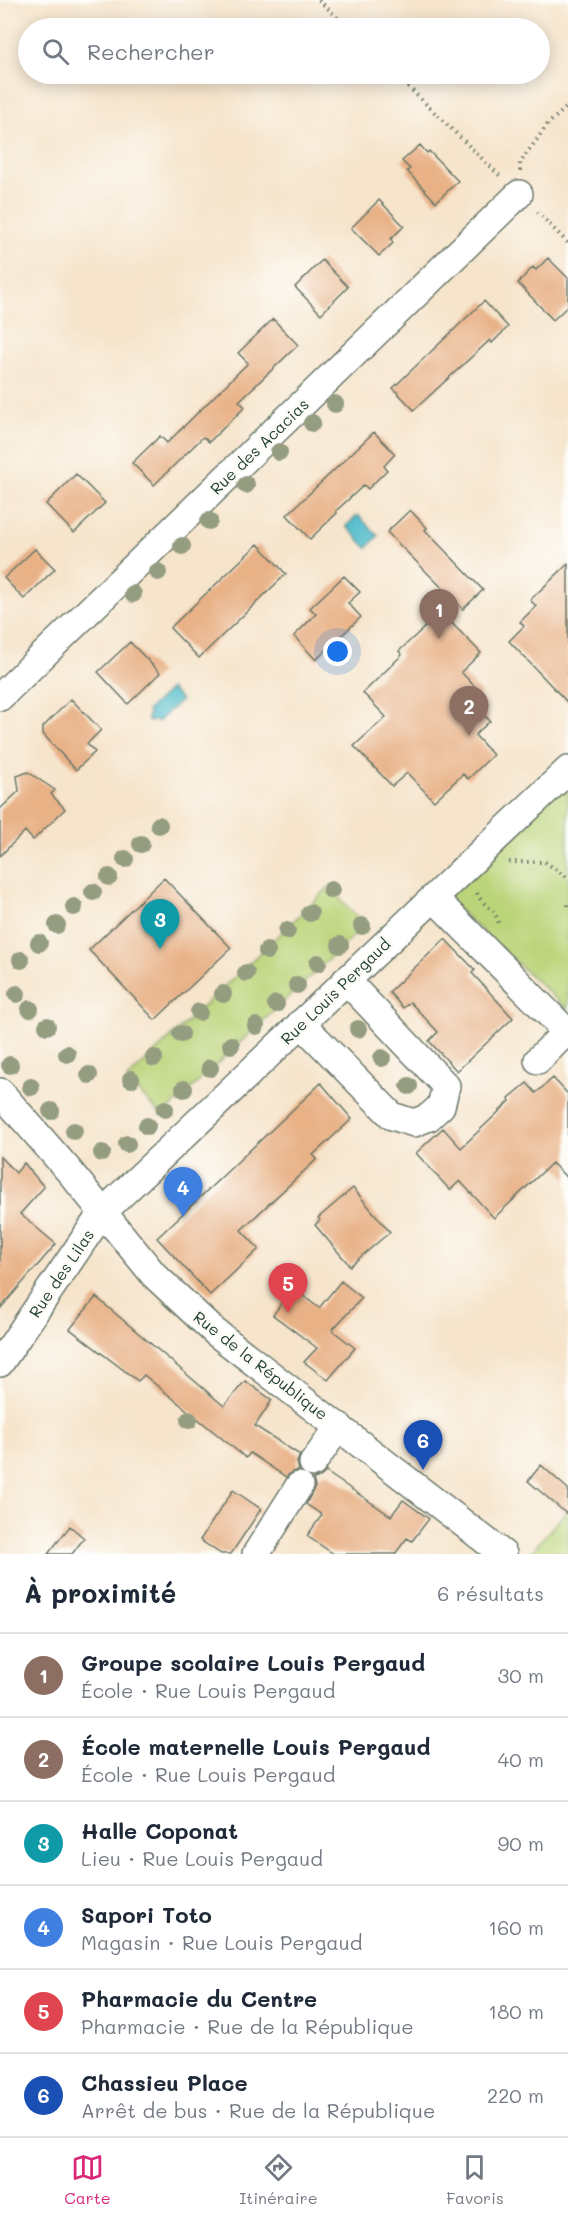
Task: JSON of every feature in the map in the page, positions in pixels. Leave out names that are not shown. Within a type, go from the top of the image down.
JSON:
[{"type":"street","name":"Rue des Acacias","points":[[0,697],[519,194]]},
{"type":"street","name":"Rue Louis Pergaud","points":[[102,1213],[568,770]]},
{"type":"street","points":[[434,898],[559,1024],[561,1037],[538,1060]]},
{"type":"street","points":[[302,1023],[392,1116],[414,1123],[429,1117],[441,1106],[446,1086],[346,980]]},
{"type":"street","name":"Rue de la République","points":[[0,1092],[154,1275],[215,1332],[503,1554]]},
{"type":"street","name":"Rue des Lilas","points":[[0,1363],[102,1213]]},
{"type":"street","points":[[256,1554],[339,1426]]},
{"type":"path","points":[[319,0],[338,18]]},
{"type":"path","points":[[404,84],[568,243]]},
{"type":"path","points":[[519,194],[520,164],[548,123],[568,106]]},
{"type":"path","points":[[472,861],[545,862],[568,878]]},
{"type":"green space","points":[[568,780],[568,1010],[445,897]]},
{"type":"green space","points":[[329,887],[365,925],[162,1116],[127,1079]]},
{"type":"green space","points":[[568,1509],[568,1554],[535,1554],[532,1551]]},
{"type":"water","points":[[358,515],[378,536],[367,548],[346,526]]},
{"type":"water","points":[[170,689],[181,700],[158,722],[156,720],[150,722],[147,718],[149,713],[147,711]]},
{"type":"building","points":[[420,145],[427,153],[429,151],[458,181],[436,202],[407,171],[410,169],[402,161]]},
{"type":"building","points":[[379,200],[404,226],[391,239],[393,243],[379,256],[351,228]]},
{"type":"building","points":[[548,258],[568,278],[568,306],[553,320],[518,283],[533,267],[536,270]]},
{"type":"building","points":[[322,260],[348,287],[321,314],[295,287]]},
{"type":"building","points":[[484,301],[508,327],[492,343],[490,340],[414,410],[393,388]]},
{"type":"building","points":[[273,319],[298,345],[239,401],[245,407],[209,442],[203,437],[154,485],[132,463],[160,436],[167,443],[248,363],[238,353]]},
{"type":"building","points":[[374,432],[395,454],[384,466],[387,470],[368,489],[364,485],[310,539],[287,515]]},
{"type":"building","points":[[76,474],[105,503],[74,533],[46,504]]},
{"type":"building","points":[[410,510],[427,528],[425,530],[483,590],[463,609],[387,532]]},
{"type":"building","points":[[258,544],[286,574],[199,658],[170,628]]},
{"type":"building","points":[[35,549],[55,569],[24,599],[4,578]]},
{"type":"building","points":[[568,564],[568,703],[509,641],[524,626],[520,622],[536,606],[530,600]]},
{"type":"building","points":[[344,576],[360,592],[348,603],[361,617],[316,660],[294,636],[316,614],[310,608]]},
{"type":"building","points":[[441,612],[481,653],[461,672],[481,693],[471,702],[490,721],[475,735],[493,755],[468,779],[463,774],[434,801],[407,773],[392,786],[354,746],[386,717],[363,693],[402,655],[399,651]]},
{"type":"building","points":[[130,642],[160,673],[128,704],[98,672]]},
{"type":"building","points":[[71,699],[101,730],[87,744],[95,752],[76,770],[43,734],[43,727]]},
{"type":"building","points":[[28,772],[55,790],[51,794],[65,809],[33,840],[25,831],[0,856],[0,809],[19,791],[17,776]]},
{"type":"building","points":[[164,878],[231,948],[155,1020],[89,950]]},
{"type":"building","points":[[445,939],[475,970],[472,973],[513,1018],[457,1071],[429,1041],[438,1032],[410,1002],[403,1008],[389,992]]},
{"type":"building","points":[[553,1078],[568,1094],[568,1179],[552,1163],[494,1218],[460,1181],[450,1190],[416,1153],[443,1128],[461,1148],[510,1101],[509,1098],[527,1083],[536,1093]]},
{"type":"building","points":[[321,1083],[352,1119],[313,1155],[317,1159],[241,1230],[259,1249],[210,1295],[157,1238]]},
{"type":"building","points":[[0,1157],[16,1173],[24,1163],[44,1187],[20,1214],[56,1244],[0,1309]]},
{"type":"building","points":[[353,1188],[390,1232],[350,1266],[315,1225],[320,1220],[318,1218]]},
{"type":"building","points":[[341,1281],[362,1298],[332,1330],[355,1348],[328,1380],[304,1362],[317,1348],[273,1315],[293,1288],[319,1308]]},
{"type":"building","points":[[96,1297],[224,1406],[245,1381],[272,1400],[255,1426],[300,1455],[297,1462],[299,1470],[286,1477],[250,1453],[246,1458],[144,1375],[138,1381],[70,1329]]},
{"type":"building","points":[[541,1465],[568,1489],[568,1515],[528,1481]]},
{"type":"building","points":[[326,1472],[391,1516],[403,1500],[429,1519],[412,1541],[407,1538],[395,1554],[334,1554],[307,1536],[322,1515],[306,1504],[315,1487],[313,1479]]},
{"type":"building","points":[[233,1490],[261,1509],[231,1554],[221,1554],[200,1540]]},
{"type":"building","points":[[70,1526],[84,1538],[72,1554],[48,1554]]},
{"type":"place","name":"Groupe scolaire Louis Pergaud","points":[[439,639]]},
{"type":"place","name":"École maternelle Louis Pergaud","points":[[469,736]]},
{"type":"place","name":"Halle Coponat","points":[[160,949]]},
{"type":"place","name":"Sapori Toto","points":[[183,1217]]},
{"type":"place","name":"Pharmacie du Centre","points":[[288,1313]]},
{"type":"place","name":"Chassieu Place","points":[[423,1470]]}]
